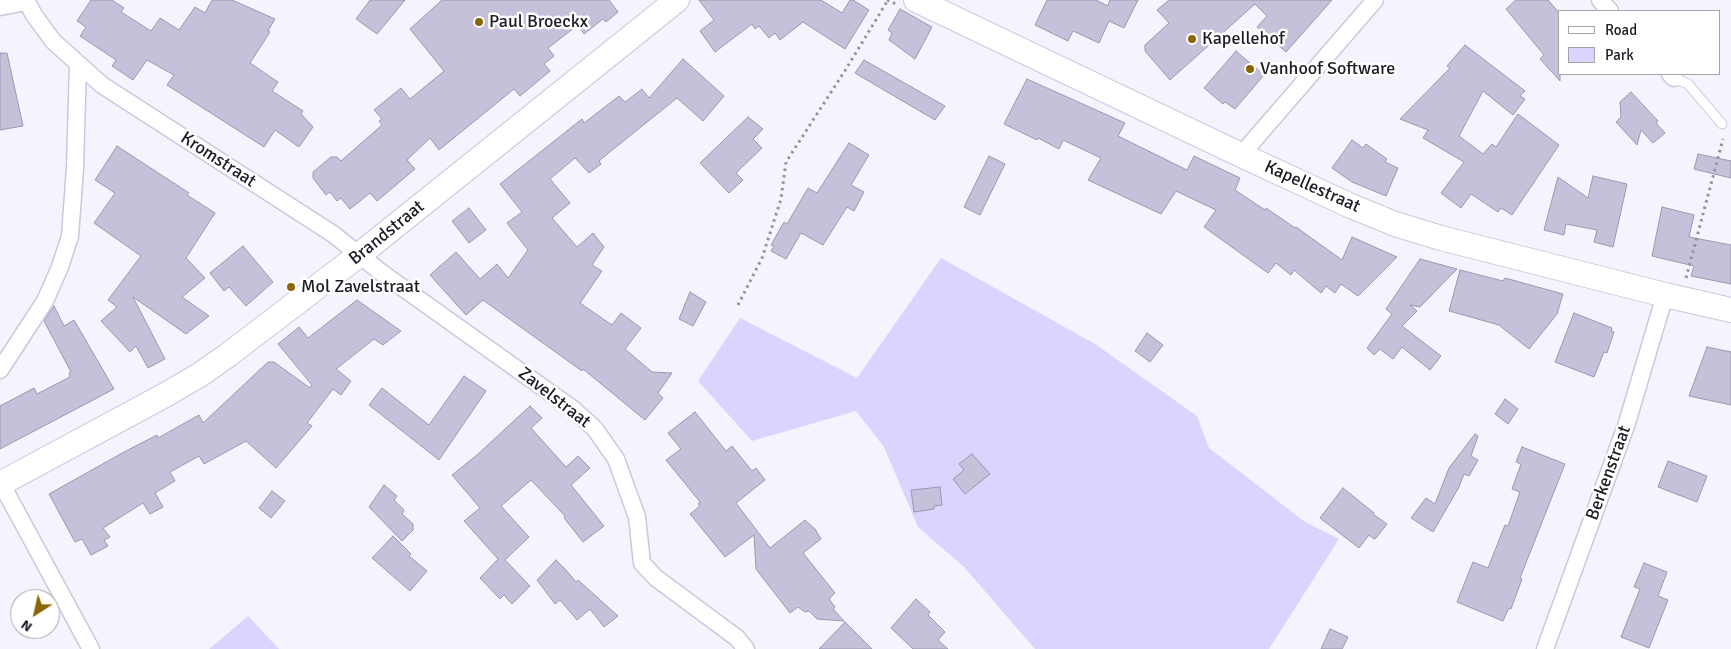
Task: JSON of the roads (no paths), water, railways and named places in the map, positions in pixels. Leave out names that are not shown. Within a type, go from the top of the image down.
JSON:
[{"type":"street","name":"Brandstraat","points":[[0,484],[200,374],[235,350],[360,255],[677,0]]},
{"type":"street","name":"Kapellestraat","points":[[916,0],[1241,156],[1395,224],[1441,238],[1676,298],[1731,310]]},
{"type":"street","points":[[1241,156],[1375,0]]},
{"type":"street","points":[[1600,0],[1609,10]]},
{"type":"street","name":"Kromstraat","points":[[26,1],[52,41],[102,85],[333,234],[360,255]]},
{"type":"street","points":[[0,7],[26,1]]},
{"type":"street","points":[[0,370],[45,301],[60,267],[70,236],[75,176],[78,64]]},
{"type":"street","name":"Zavelstraat","points":[[360,255],[382,274],[572,409],[594,429],[616,459],[637,517],[642,563],[656,578],[737,638],[746,649]]},
{"type":"street","name":"Berkenstraat","points":[[1545,649],[1627,423],[1676,298]]},
{"type":"street","points":[[0,484],[92,649]]},
{"type":"lane","points":[[1672,76],[1688,84],[1722,124]]},
{"type":"place","name":"Paul Broeckx","points":[[479,22]]},
{"type":"place","name":"Kapellehof","points":[[1192,39]]},
{"type":"place","name":"Vanhoof Software","points":[[1250,69]]},
{"type":"place","name":"Mol Zavelstraat","points":[[291,287]]}]
